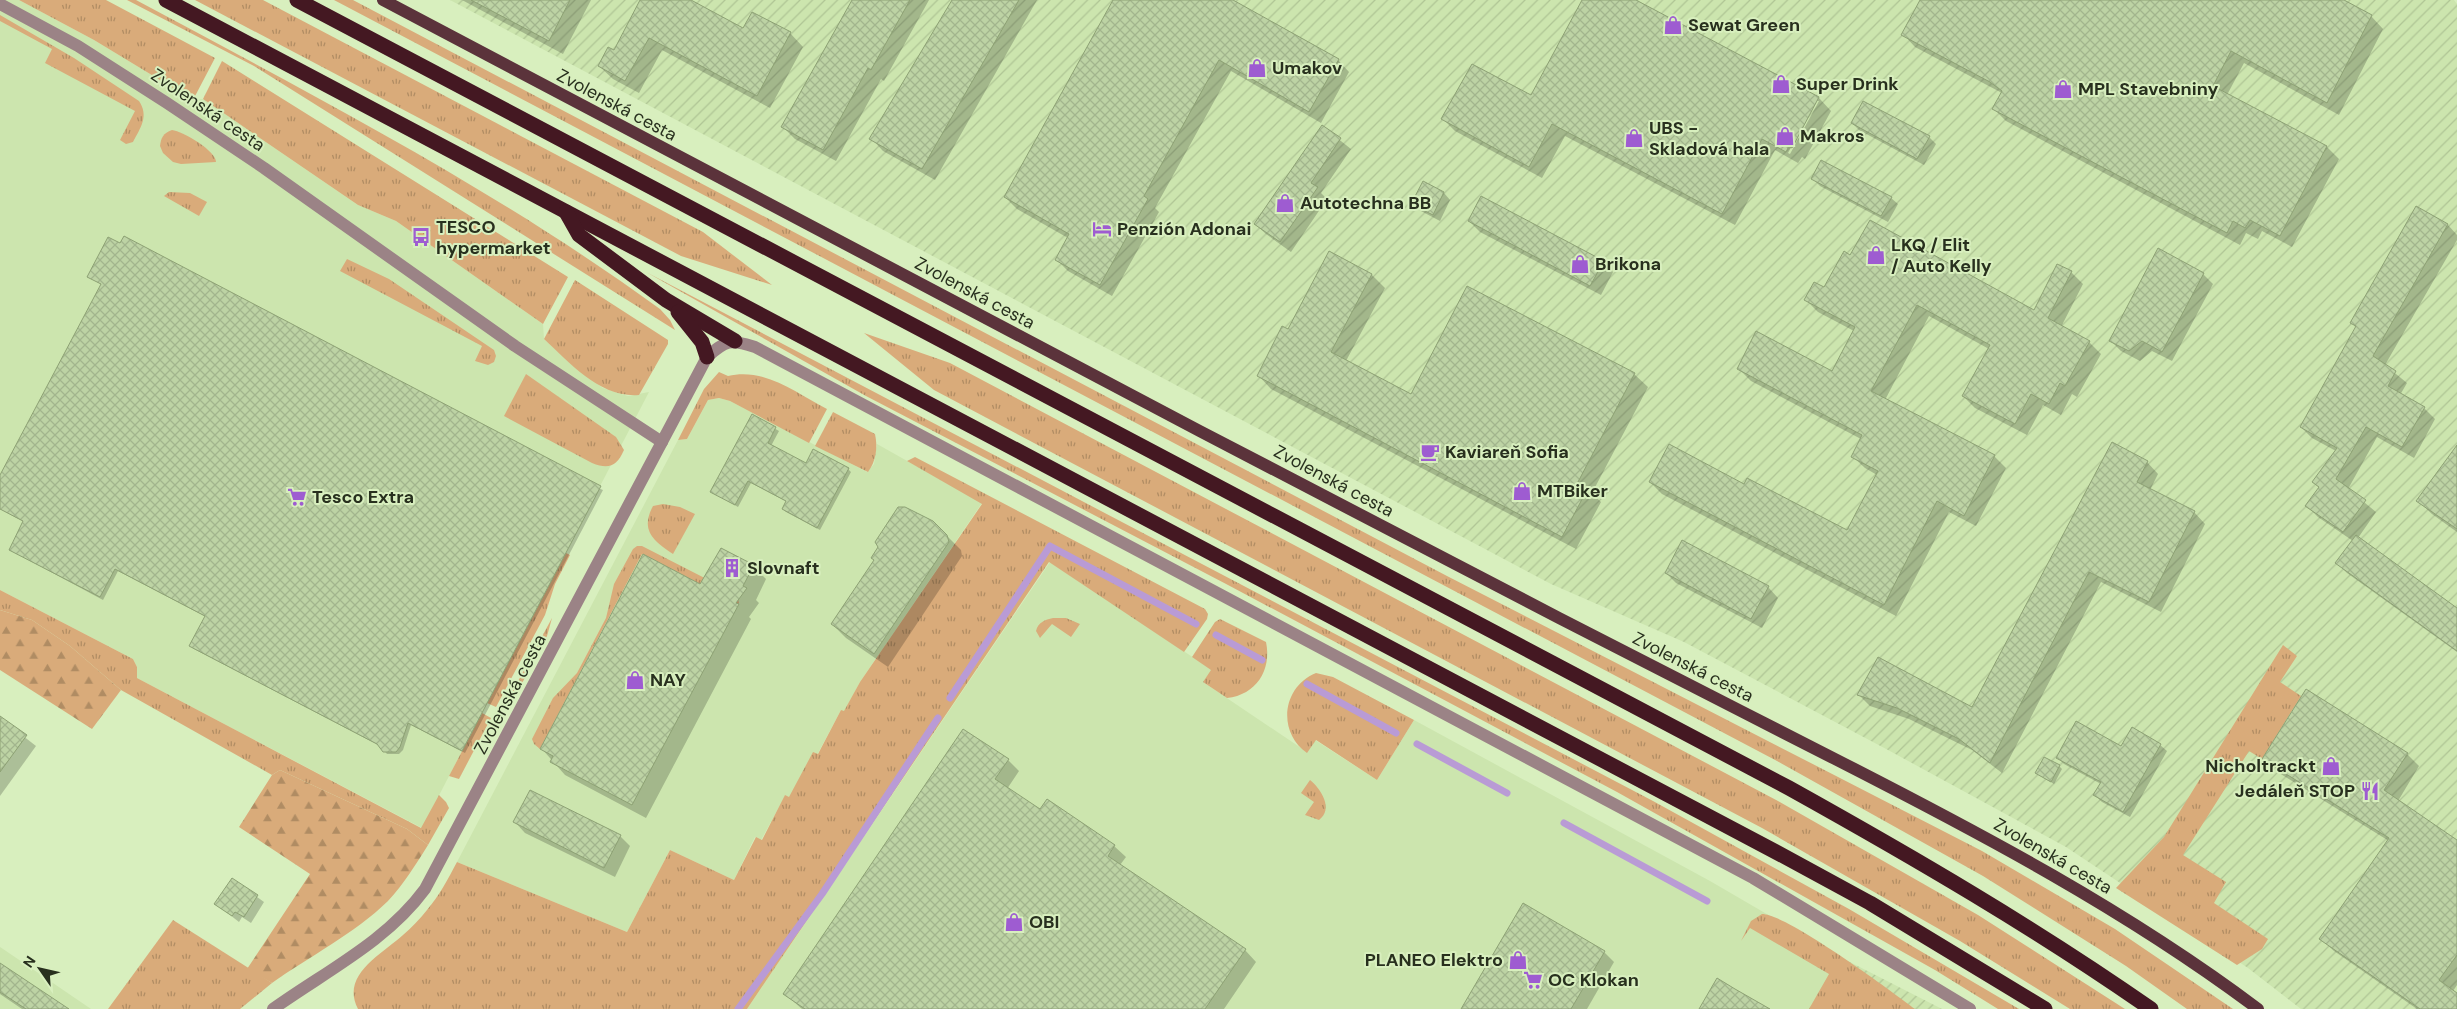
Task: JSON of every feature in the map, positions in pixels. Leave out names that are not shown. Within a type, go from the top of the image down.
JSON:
[{"type":"highway","points":[[166,0],[1776,852],[1870,904],[2045,1009]]},
{"type":"highway","points":[[297,0],[1790,788],[1972,891],[2056,944],[2151,1009]]},
{"type":"highway","points":[[566,212],[579,236],[666,300],[735,341]]},
{"type":"highway","points":[[666,300],[702,342],[707,357]]},
{"type":"main road","name":"Zvolenská cesta","points":[[383,0],[721,180],[1257,460],[2004,846],[2093,898],[2176,951],[2258,1009]]},
{"type":"street","name":"Zvolenská cesta","points":[[0,4],[78,46],[167,103],[264,168],[515,346],[662,442]]},
{"type":"street","name":"Zvolenská cesta","points":[[273,1009],[368,946],[414,904],[440,865],[707,357],[720,346],[735,341]]},
{"type":"street","points":[[735,341],[755,347],[1753,878],[1970,1009]]},
{"type":"shaded area","points":[[0,0],[19,0],[94,40],[193,100],[203,99],[358,205],[396,221],[543,324],[544,339],[573,366],[603,388],[628,396],[649,392],[422,828],[137,678],[137,667],[133,659],[0,590]]},
{"type":"shaded area","points":[[450,0],[2454,0],[2457,4],[2457,1009],[2301,1009],[2248,968],[2066,847],[1684,642],[1551,584]]},
{"type":"shaded area","points":[[719,398],[730,401],[867,472],[874,464],[877,444],[982,503],[860,682],[844,712],[841,710],[817,755],[813,753],[789,798],[785,796],[761,840],[755,837],[734,880],[670,850],[627,932],[457,862],[678,440],[687,439],[708,400]]},
{"type":"shaded area","points":[[1050,562],[1212,670],[1203,682],[1307,752],[1315,740],[1377,780],[1414,720],[1710,881],[1842,958],[1811,1009],[747,1009]]},
{"type":"shaded area","points":[[0,947],[6,951],[91,1009],[0,1009]]},
{"type":"shaded area","points":[[1842,958],[1942,1009],[1811,1009]]},
{"type":"green space","points":[[19,0],[106,0],[215,58],[193,100],[94,40]]},
{"type":"green space","points":[[127,0],[136,0],[337,108],[469,184],[597,265],[660,309],[670,320],[675,330],[254,66]]},
{"type":"green space","points":[[195,0],[263,0],[703,232],[772,285],[681,256]]},
{"type":"green space","points":[[334,0],[353,0],[1447,576],[1982,851],[2115,929],[2233,1009],[2187,1009],[2126,966],[1983,876],[1777,761]]},
{"type":"green space","points":[[0,15],[74,58],[139,101],[144,117],[133,142],[126,144],[120,140],[135,111],[45,63],[52,49],[0,21]]},
{"type":"green space","points":[[222,61],[568,277],[543,324],[396,221],[358,205],[203,99]]},
{"type":"green space","points":[[172,130],[184,134],[205,147],[211,152],[216,162],[181,164],[173,162],[163,153],[160,146],[163,136]]},
{"type":"green space","points":[[169,192],[190,193],[207,202],[199,216],[164,196]]},
{"type":"green space","points":[[347,259],[389,279],[494,350],[496,356],[494,362],[488,365],[475,361],[482,346],[340,271]]},
{"type":"green space","points":[[646,272],[1653,801],[1849,909],[2019,1009],[1998,1009],[1935,970],[1617,792],[1228,585],[866,396]]},
{"type":"green space","points":[[575,280],[668,340],[668,344],[639,395],[611,391],[599,385],[575,368],[544,339]]},
{"type":"green space","points":[[864,333],[950,363],[1778,801],[1978,915],[2125,1009],[2070,1009],[1960,941],[1762,828],[934,390]]},
{"type":"green space","points":[[719,372],[728,376],[741,374],[767,378],[792,389],[827,409],[809,443],[730,401],[719,398],[708,400],[687,439],[678,440],[704,389]]},
{"type":"green space","points":[[526,374],[616,437],[624,450],[618,460],[608,466],[592,463],[504,416]]},
{"type":"green space","points":[[833,412],[875,434],[876,454],[868,472],[815,446]]},
{"type":"green space","points":[[915,457],[1205,609],[1208,614],[1207,619],[1184,652],[1049,562],[747,1009],[358,1009],[354,997],[354,986],[359,976],[366,966],[421,917],[447,881],[457,862],[627,932],[670,850],[734,880],[756,837],[762,840],[785,795],[789,797],[813,752],[818,754],[841,710],[844,711],[860,682],[982,504],[907,461]]},
{"type":"green space","points":[[663,504],[680,507],[695,514],[673,554],[654,539],[648,528],[649,514],[653,506]]},
{"type":"green space","points":[[637,546],[642,546],[732,592],[738,597],[739,604],[642,554],[540,749],[534,744],[532,739],[553,698],[577,673],[606,618],[614,584],[633,549]]},
{"type":"green space","points":[[566,553],[570,555],[555,584],[545,615],[496,707],[487,703]]},
{"type":"green space","points":[[0,590],[133,659],[137,667],[137,678],[421,828],[439,795],[449,808],[428,845],[407,829],[280,770],[272,775],[121,690],[70,646],[32,620],[0,610]]},
{"type":"green space","points":[[0,610],[32,620],[70,646],[121,690],[92,729],[0,670]]},
{"type":"green space","points":[[552,618],[547,636],[510,706],[503,709]]},
{"type":"green space","points":[[1053,618],[1066,618],[1080,624],[1071,637],[1052,624],[1040,638],[1036,631],[1038,625]]},
{"type":"green space","points":[[1220,619],[1266,642],[1267,652],[1267,662],[1264,671],[1254,686],[1237,696],[1227,698],[1203,682],[1211,670],[1192,657],[1215,622]]},
{"type":"green space","points":[[2283,645],[2297,656],[2280,682],[2301,696],[2262,759],[2249,751],[2183,855],[2226,882],[2214,903],[2268,939],[2262,949],[2237,965],[2116,888],[2164,837]]},
{"type":"green space","points":[[1316,673],[1333,677],[1414,720],[1377,780],[1316,740],[1307,753],[1297,744],[1291,734],[1287,710],[1290,699],[1296,688]]},
{"type":"green space","points":[[482,713],[491,718],[459,779],[449,776]]},
{"type":"green space","points":[[280,770],[407,829],[428,845],[410,874],[388,901],[375,913],[272,983],[247,969],[310,874],[239,827],[272,775]]},
{"type":"green space","points":[[1310,780],[1322,794],[1326,805],[1323,815],[1319,820],[1305,815],[1314,802],[1301,793]]},
{"type":"green space","points":[[1762,914],[1775,917],[1815,939],[1915,1009],[1809,1009],[1829,974],[1750,928],[1741,941],[1751,921]]},
{"type":"green space","points":[[173,920],[272,983],[240,1009],[108,1009]]},
{"type":"building","points":[[471,0],[570,0],[549,41]]},
{"type":"building","points":[[640,0],[691,0],[743,28],[752,12],[791,32],[757,96],[649,38],[625,81],[598,66],[608,47],[614,50]]},
{"type":"building","points":[[852,0],[910,0],[871,70],[868,68],[823,150],[781,127]]},
{"type":"building","points":[[952,0],[1019,0],[922,169],[869,139]]},
{"type":"building","points":[[1113,0],[1233,0],[1339,59],[1309,112],[1219,60],[1144,196],[1148,199],[1100,285],[1055,260],[1069,234],[1004,197]]},
{"type":"building","points":[[1582,0],[1636,0],[1819,97],[1792,148],[1789,146],[1786,152],[1762,139],[1722,214],[1552,124],[1529,167],[1441,119],[1472,64],[1531,95]]},
{"type":"building","points":[[1920,0],[2344,0],[2372,15],[2327,103],[2231,51],[2213,86],[2327,146],[2280,236],[2250,220],[2245,228],[2233,221],[2227,233],[1992,109],[2002,91],[1990,82],[1901,35]]},
{"type":"building","points":[[1863,101],[1930,136],[1917,159],[1851,123]]},
{"type":"building","points":[[1322,125],[1341,138],[1311,183],[1318,187],[1280,242],[1254,224]]},
{"type":"building","points":[[1821,160],[1892,197],[1881,216],[1811,179]]},
{"type":"building","points":[[1423,181],[1444,192],[1433,215],[1411,204]]},
{"type":"building","points":[[1481,196],[1604,261],[1590,286],[1468,221]]},
{"type":"building","points":[[2416,206],[2448,224],[2373,356],[2396,371],[2388,386],[2425,407],[2402,447],[2366,427],[2336,479],[2366,500],[2343,532],[2305,506],[2319,487],[2312,482],[2337,448],[2300,427],[2356,326],[2350,323]]},
{"type":"building","points":[[1870,220],[2034,310],[2057,264],[2072,271],[2048,318],[2090,341],[2065,386],[2060,383],[2049,404],[2031,394],[2015,424],[1962,396],[1990,345],[1917,305],[1871,391],[1995,455],[1964,516],[1937,501],[1884,605],[1649,482],[1669,444],[1744,484],[1747,478],[1847,530],[1878,471],[1851,457],[1862,435],[1737,369],[1756,331],[1832,371],[1855,327],[1804,300],[1814,282],[1824,287],[1844,251],[1850,255]]},
{"type":"building","name":"Tesco Extra","points":[[124,236],[601,486],[462,751],[408,723],[400,747],[396,752],[383,752],[377,744],[189,646],[205,616],[115,569],[100,597],[9,550],[23,521],[0,509],[0,475],[101,284],[87,277],[108,237],[120,243]]},
{"type":"building","points":[[2158,248],[2204,273],[2162,352],[2142,341],[2129,351],[2109,341]]},
{"type":"building","points":[[1329,251],[1372,274],[1331,352],[1411,394],[1467,286],[1635,373],[1578,482],[1588,488],[1562,537],[1257,376],[1282,326],[1288,329]]},
{"type":"building","points":[[752,414],[776,427],[768,443],[806,463],[813,449],[849,468],[817,528],[782,509],[786,501],[748,481],[735,505],[710,492]]},
{"type":"building","points":[[2112,442],[2148,461],[2137,482],[2195,511],[2149,602],[2089,572],[1990,763],[1959,739],[1897,708],[1857,695],[1878,657],[1972,707]]},
{"type":"building","points":[[2457,445],[2457,529],[2416,501]]},
{"type":"building","points":[[898,507],[905,507],[933,521],[947,535],[949,542],[874,654],[831,624],[874,560],[871,558],[878,547],[875,542]]},
{"type":"building","points":[[2356,535],[2457,608],[2457,651],[2335,563]]},
{"type":"building","points":[[1682,540],[1769,586],[1751,619],[1665,573]]},
{"type":"building","points":[[721,548],[754,565],[743,586],[747,588],[736,603],[739,604],[632,805],[550,762],[553,756],[540,749],[643,554],[700,584]]},
{"type":"building","points":[[2306,689],[2408,753],[2384,790],[2457,840],[2457,955],[2439,980],[2457,993],[2457,1009],[2420,1009],[2319,939],[2389,838],[2262,759]]},
{"type":"building","points":[[0,716],[27,735],[0,772]]},
{"type":"building","points":[[2076,721],[2121,746],[2132,727],[2161,744],[2123,812],[2093,795],[2101,782],[2056,758]]},
{"type":"building","points":[[963,729],[1009,759],[995,779],[1040,809],[1047,799],[1115,845],[1108,856],[1246,949],[1205,1009],[805,1009],[783,994]]},
{"type":"building","points":[[2044,757],[2060,765],[2051,782],[2035,773]]},
{"type":"building","points":[[530,790],[621,835],[604,868],[513,822]]},
{"type":"building","points":[[232,878],[258,895],[244,917],[235,912],[232,916],[214,904]]},
{"type":"building","name":"OC Klokan","points":[[1523,903],[1605,951],[1571,1009],[1461,1009]]},
{"type":"building","points":[[0,963],[69,1009],[26,1009],[0,992]]},
{"type":"building","points":[[1717,978],[1735,989],[1770,1009],[1699,1009]]},
{"type":"waterway","points":[[950,698],[1050,546],[1196,624]]},
{"type":"waterway","points":[[1216,635],[1262,660]]},
{"type":"waterway","points":[[1307,684],[1396,733]]},
{"type":"waterway","points":[[738,1009],[822,894],[938,718]]},
{"type":"waterway","points":[[1417,744],[1507,793]]},
{"type":"waterway","points":[[1564,823],[1707,901]]},
{"type":"place","name":"Sewat Green","points":[[1673,25]]},
{"type":"place","name":"Umakov","points":[[1257,68]]},
{"type":"place","name":"Super Drink","points":[[1781,84]]},
{"type":"place","name":"MPL Stavebniny","points":[[2063,89]]},
{"type":"place","name":"Makros","points":[[1785,136]]},
{"type":"place","name":"UBS - Skladová hala","points":[[1634,138]]},
{"type":"place","name":"Autotechna BB","points":[[1285,203]]},
{"type":"place","name":"Penzión Adonai","points":[[1102,229]]},
{"type":"place","name":"TESCO hypermarket","points":[[421,237]]},
{"type":"place","name":"LKQ / Elit / Auto Kelly","points":[[1876,255]]},
{"type":"place","name":"Brikona","points":[[1580,264]]},
{"type":"place","name":"Kaviareň Sofia","points":[[1430,452]]},
{"type":"place","name":"MTBiker","points":[[1522,491]]},
{"type":"place","name":"Tesco Extra","points":[[297,497]]},
{"type":"place","name":"Slovnaft","points":[[732,568]]},
{"type":"place","name":"NAY","points":[[635,680]]},
{"type":"place","name":"Nicholtrackt","points":[[2331,766]]},
{"type":"place","name":"Jedáleň STOP","points":[[2370,791]]},
{"type":"place","name":"OBI","points":[[1014,922]]},
{"type":"place","name":"PLANEO Elektro","points":[[1518,960]]},
{"type":"place","name":"OC Klokan","points":[[1533,980]]}]
